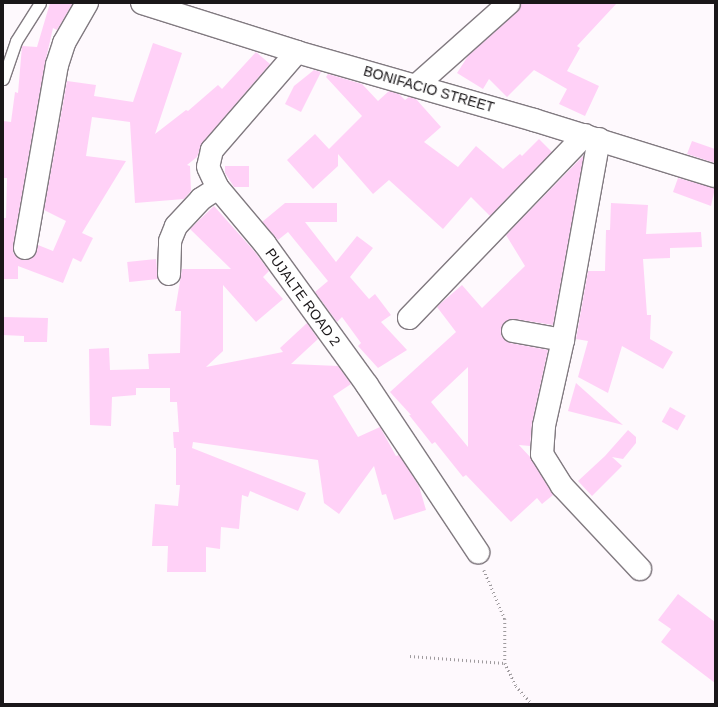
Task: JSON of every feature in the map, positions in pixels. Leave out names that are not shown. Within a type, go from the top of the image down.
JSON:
[{"type":"street","points":[[25,248],[56,65],[64,43],[87,3]]},
{"type":"street","points":[[417,85],[509,3]]},
{"type":"street","name":"BONIFACIO STREET","points":[[153,5],[298,52],[417,85],[592,137],[715,176]]},
{"type":"street","name":"PUJALTE ROAD 2","points":[[298,52],[212,150],[208,167],[218,188],[265,244],[363,378],[478,552]]},
{"type":"street","points":[[408,318],[592,137]]},
{"type":"street","points":[[592,137],[563,340],[544,426],[541,448],[543,458],[562,486],[640,569]]},
{"type":"street","points":[[168,274],[170,242],[176,226],[201,200],[218,188]]},
{"type":"street","points":[[513,331],[563,340]]},
{"type":"lane","points":[[3,79],[16,41],[40,3]]},
{"type":"path","points":[[478,552],[505,619],[505,663],[516,686],[532,704]]},
{"type":"path","points":[[410,656],[505,663]]},
{"type":"building","points":[[50,3],[73,3],[57,30],[53,28],[45,63],[13,246],[13,253],[22,260],[34,256],[38,245],[53,251],[66,221],[44,210],[67,81],[96,85],[94,96],[133,102],[153,43],[182,53],[155,134],[186,110],[188,111],[218,85],[222,89],[256,52],[270,64],[203,142],[197,157],[187,165],[190,166],[191,191],[184,199],[135,203],[130,122],[92,117],[86,156],[126,161],[82,233],[93,238],[81,262],[73,258],[63,283],[18,266],[18,279],[3,279],[3,218],[6,218],[7,178],[3,178],[3,121],[11,122],[15,92],[18,93],[22,46],[37,47]]},
{"type":"building","points":[[521,3],[617,3],[577,46],[580,48],[567,71],[599,86],[585,116],[559,104],[567,89],[534,70],[507,97],[489,79],[483,89],[457,73],[468,56],[517,12]]},
{"type":"building","points":[[314,70],[321,72],[301,112],[285,104],[294,86]]},
{"type":"building","points":[[328,74],[362,84],[378,101],[389,91],[399,94],[405,100],[409,97],[416,99],[441,127],[424,142],[458,167],[476,146],[503,169],[520,154],[522,156],[539,139],[552,152],[490,216],[471,197],[443,229],[389,180],[373,194],[338,154],[338,166],[313,189],[287,160],[315,134],[329,149],[362,116],[326,77]]},
{"type":"building","points":[[692,141],[715,149],[715,163],[687,154]]},
{"type":"building","points":[[584,155],[553,325],[515,319],[504,323],[501,328],[501,336],[510,343],[548,350],[532,423],[530,446],[519,445],[531,458],[553,495],[542,504],[537,498],[511,522],[466,475],[463,477],[435,442],[432,444],[409,415],[411,415],[390,392],[456,332],[437,307],[440,304],[462,285],[482,308],[525,266],[506,235]],"holes":[[[468,367],[468,447],[431,402]]]},
{"type":"building","points":[[225,166],[249,166],[249,187],[234,187],[225,173]]},
{"type":"building","points":[[678,178],[715,188],[711,206],[673,192]]},
{"type":"building","points":[[285,203],[337,203],[337,222],[305,222],[336,262],[357,236],[373,248],[350,277],[369,299],[375,294],[391,315],[381,322],[407,350],[378,368],[358,346],[361,343],[342,317],[337,322],[315,292],[328,281],[288,232],[278,240],[262,222]]},
{"type":"building","points":[[611,203],[648,205],[646,234],[701,232],[702,247],[670,248],[670,258],[643,259],[647,315],[651,315],[650,339],[673,352],[663,369],[622,346],[608,393],[578,377],[588,341],[576,339],[588,271],[605,271],[606,230],[610,230]]},
{"type":"building","points":[[214,206],[255,252],[269,271],[263,277],[283,299],[256,322],[223,285],[223,351],[206,367],[283,352],[280,348],[307,323],[318,339],[291,364],[338,366],[351,384],[333,396],[358,437],[380,427],[396,456],[399,455],[419,486],[426,510],[394,520],[386,494],[382,495],[374,466],[339,514],[324,503],[318,460],[193,442],[192,448],[306,493],[298,511],[250,491],[248,497],[242,495],[239,529],[221,527],[220,549],[206,547],[206,572],[167,572],[168,546],[152,546],[155,504],[178,506],[180,485],[176,485],[176,448],[174,448],[173,432],[179,432],[177,402],[170,402],[170,388],[136,388],[136,395],[112,397],[111,426],[90,425],[89,349],[109,348],[110,370],[149,369],[148,354],[180,353],[181,311],[175,311],[182,269],[231,269],[190,229]]},
{"type":"building","points":[[156,259],[158,279],[129,282],[127,262]]},
{"type":"building","points":[[3,317],[48,318],[47,342],[24,342],[24,336],[3,335]]},
{"type":"building","points":[[576,383],[623,425],[568,411]]},
{"type":"building","points":[[670,407],[686,416],[678,431],[662,422]]},
{"type":"building","points":[[628,430],[636,437],[636,443],[623,459],[612,457],[622,466],[592,496],[578,481],[605,456]]},
{"type":"building","points":[[678,594],[715,622],[715,683],[661,642],[671,629],[658,620]]}]
